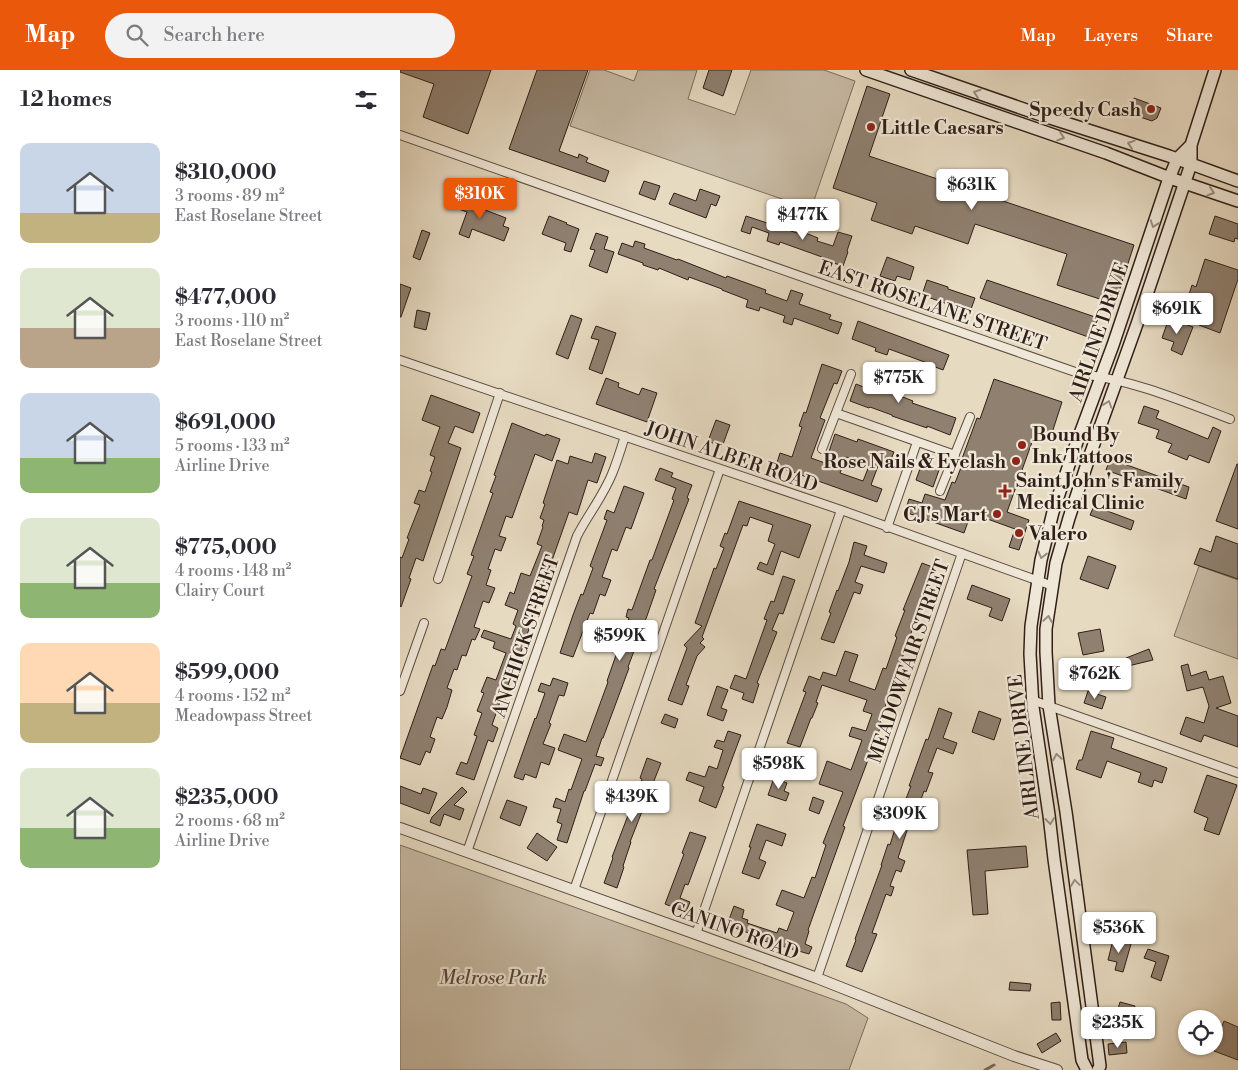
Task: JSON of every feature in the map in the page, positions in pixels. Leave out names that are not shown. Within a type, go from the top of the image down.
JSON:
[{"type":"main road","points":[[867,70],[1238,201]]},
{"type":"main road","name":"AIRLINE DRIVE","points":[[1098,1070],[1100,1066],[1072,858],[1049,706],[1046,629],[1056,563],[1069,518],[1191,164],[1191,145],[1215,70]]},
{"type":"main road","points":[[917,88],[916,72],[1238,181]]},
{"type":"main road","points":[[1038,130],[1044,116]]},
{"type":"main road","name":"AIRLINE DRIVE","points":[[1087,1070],[1082,1060],[1032,700],[1031,626],[1041,560],[1053,512],[1177,159],[1191,145]]},
{"type":"main road","points":[[1054,859],[1072,858]]},
{"type":"street","name":"EAST ROSELANE STREET","points":[[400,135],[1066,369],[1081,374],[1117,380],[1172,397],[1230,419]]},
{"type":"street","name":"JOHN ALBER ROAD","points":[[400,360],[841,510],[1053,586]]},
{"type":"street","points":[[822,449],[852,374]]},
{"type":"street","points":[[438,579],[500,393]]},
{"type":"street","points":[[836,413],[955,455]]},
{"type":"street","points":[[940,491],[970,418]]},
{"type":"street","name":"ANCHICK STREET","points":[[467,852],[577,536],[612,474],[625,436]]},
{"type":"street","points":[[887,528],[918,442]]},
{"type":"street","points":[[574,890],[720,469]]},
{"type":"street","points":[[696,934],[841,510]]},
{"type":"street","name":"MEADOWFAIR STREET","points":[[817,978],[962,553]]},
{"type":"street","points":[[400,691],[424,623]]},
{"type":"street","points":[[1032,700],[1238,772]]},
{"type":"street","name":"CANINO ROAD","points":[[400,828],[817,978],[1014,1056],[1057,1070]]},
{"type":"green space","points":[[590,70],[604,70],[634,81],[638,70],[697,70],[688,99],[735,115],[751,70],[824,70],[855,81],[811,209],[570,126]]},
{"type":"green space","points":[[1199,566],[1238,580],[1238,659],[1174,636]]},
{"type":"green space","name":"Melrose Park","points":[[400,845],[846,1004],[868,1018],[849,1070],[400,1070]]},
{"type":"building","points":[[400,70],[491,70],[468,134],[423,117],[434,84],[400,72]]},
{"type":"building","points":[[537,70],[588,70],[559,151],[578,158],[579,154],[588,158],[586,162],[609,171],[605,182],[509,149]]},
{"type":"building","points":[[709,70],[732,70],[723,96],[703,88]]},
{"type":"building","points":[[867,86],[890,94],[869,156],[1134,245],[1115,304],[1057,285],[1067,254],[975,224],[968,244],[915,226],[912,234],[871,220],[877,203],[833,188]]},
{"type":"building","points":[[1134,98],[1161,108],[1157,118],[1152,121],[1128,113]]},
{"type":"building","points":[[644,181],[660,186],[655,200],[639,194]]},
{"type":"building","points":[[700,189],[720,196],[716,206],[711,204],[706,218],[669,204],[674,193],[696,201]]},
{"type":"building","points":[[457,194],[482,204],[480,208],[506,218],[503,226],[509,228],[504,241],[472,229],[469,238],[459,234],[467,212],[453,207]]},
{"type":"building","points":[[549,216],[579,229],[571,252],[564,250],[566,243],[542,234]]},
{"type":"building","points":[[746,216],[797,233],[798,230],[818,238],[817,241],[833,246],[838,232],[852,236],[843,266],[780,242],[779,245],[767,241],[769,233],[752,227],[750,234],[741,231]]},
{"type":"building","points":[[1215,216],[1238,224],[1238,239],[1235,238],[1234,242],[1209,234]]},
{"type":"building","points":[[422,230],[430,233],[420,260],[413,257]]},
{"type":"building","points":[[596,233],[608,237],[604,249],[614,252],[607,273],[589,266],[595,250],[590,249]]},
{"type":"building","points":[[635,241],[645,244],[644,248],[726,278],[727,276],[766,290],[765,293],[787,301],[791,290],[803,294],[799,304],[831,315],[829,319],[842,323],[838,334],[794,318],[792,325],[783,322],[785,316],[760,307],[759,311],[746,307],[748,300],[722,289],[689,277],[688,280],[659,268],[658,270],[643,265],[643,263],[618,254],[622,243],[633,247]]},
{"type":"building","points":[[887,257],[914,267],[910,280],[897,276],[895,281],[880,276]]},
{"type":"building","points":[[1205,259],[1238,270],[1238,279],[1220,333],[1199,325],[1205,307],[1187,301],[1192,285],[1196,287]]},
{"type":"building","points":[[927,280],[975,298],[970,312],[922,295]]},
{"type":"building","points":[[987,280],[1098,318],[1091,338],[980,298]]},
{"type":"building","points":[[400,284],[411,288],[401,317],[400,317]]},
{"type":"building","points":[[417,310],[430,313],[426,330],[414,327]]},
{"type":"building","points":[[571,315],[582,319],[568,359],[556,354]]},
{"type":"building","points":[[1169,318],[1193,327],[1182,355],[1171,350],[1174,342],[1162,338]]},
{"type":"building","points":[[858,321],[949,355],[943,370],[889,349],[887,355],[875,351],[876,348],[852,339]]},
{"type":"building","points":[[596,326],[616,333],[602,374],[589,369],[599,340],[591,338]]},
{"type":"building","points":[[822,364],[842,371],[837,384],[834,383],[820,418],[825,420],[811,458],[825,463],[835,434],[857,442],[858,439],[894,452],[887,469],[878,466],[871,485],[882,489],[877,502],[776,466],[780,453],[792,457],[802,427],[799,426],[804,412],[806,413]],"holes":[[[846,457],[869,466],[863,481],[840,473]]]},
{"type":"building","points":[[880,365],[895,370],[888,389],[896,392],[895,394],[913,401],[912,403],[956,418],[950,435],[850,401],[856,384],[871,390]]},
{"type":"building","points":[[606,378],[619,383],[618,387],[639,395],[642,388],[657,393],[647,422],[596,404]]},
{"type":"building","points":[[994,379],[1062,402],[1051,436],[1036,431],[1007,512],[1029,520],[1019,550],[1009,547],[1015,529],[971,513],[964,533],[905,512],[909,499],[922,503],[925,494],[945,500],[952,482],[955,483],[977,418],[980,419]]},
{"type":"building","points":[[431,395],[480,413],[473,433],[455,426],[448,443],[461,448],[423,561],[416,558],[401,607],[400,557],[402,558],[409,539],[407,538],[420,505],[414,503],[419,490],[425,492],[432,472],[430,471],[435,457],[430,455],[440,427],[422,420]]},
{"type":"building","points":[[1144,406],[1159,411],[1156,418],[1208,439],[1213,427],[1221,431],[1209,463],[1189,455],[1187,460],[1168,452],[1172,444],[1156,438],[1159,430],[1138,423]]},
{"type":"building","points":[[716,420],[730,425],[722,447],[708,441]]},
{"type":"building","points":[[512,423],[545,436],[546,434],[560,439],[552,461],[535,454],[512,518],[506,516],[499,536],[506,538],[501,551],[495,549],[488,569],[491,570],[486,585],[495,588],[489,603],[483,601],[474,627],[480,629],[475,640],[472,639],[466,656],[462,655],[457,670],[454,669],[447,688],[452,690],[447,707],[442,719],[437,717],[430,737],[435,739],[430,753],[426,751],[420,765],[400,758],[433,665],[435,666],[441,649],[445,650],[472,576],[467,574],[474,556],[471,555],[493,493],[490,492],[496,476],[494,475]]},
{"type":"building","points":[[595,453],[606,457],[597,483],[588,480],[577,515],[569,512],[508,685],[510,686],[505,701],[501,699],[492,725],[498,728],[493,742],[488,740],[474,780],[456,774],[461,762],[467,764],[477,736],[474,735],[482,713],[477,711],[484,693],[481,692],[487,677],[496,680],[506,653],[493,648],[495,642],[481,637],[484,630],[511,639],[516,626],[513,624],[518,610],[505,605],[510,592],[514,594],[521,573],[530,576],[542,546],[537,544],[544,520],[540,518],[557,460],[568,464],[570,456],[592,463]]},
{"type":"building","points":[[1110,459],[1189,487],[1186,499],[1106,470]]},
{"type":"building","points":[[922,463],[939,470],[933,487],[916,480]]},
{"type":"building","points":[[1238,464],[1238,529],[1216,521]]},
{"type":"building","points":[[660,468],[673,473],[671,477],[692,485],[687,498],[689,499],[654,589],[656,590],[629,668],[596,756],[604,758],[601,766],[595,764],[567,843],[557,840],[562,824],[557,822],[561,809],[553,807],[556,798],[565,802],[582,759],[558,750],[564,734],[586,742],[629,618],[626,617],[628,609],[632,610],[674,500],[672,499],[676,488],[655,480]]},
{"type":"building","points":[[624,486],[644,493],[631,529],[626,527],[617,551],[612,549],[602,577],[611,580],[605,596],[600,594],[593,614],[590,613],[573,657],[560,653],[581,594],[583,595],[593,568],[590,566],[607,520],[604,519],[607,510],[614,513]]},
{"type":"building","points":[[739,501],[811,525],[799,558],[781,551],[773,575],[757,569],[760,562],[767,565],[775,544],[768,541],[773,525],[750,517],[747,526],[743,525],[702,637],[704,639],[700,643],[705,647],[697,656],[686,685],[689,686],[682,705],[668,700],[687,648],[684,645],[702,626],[695,623],[714,568],[716,569],[724,548],[720,546],[725,533],[727,534]]},
{"type":"building","points":[[1094,506],[1134,521],[1131,530],[1090,515]]},
{"type":"building","points":[[1216,536],[1238,544],[1238,579],[1194,564],[1200,548],[1211,552]]},
{"type":"building","points":[[854,542],[867,546],[864,555],[887,563],[884,573],[861,566],[855,582],[863,585],[860,594],[854,592],[834,643],[821,639],[837,590],[849,562]]},
{"type":"building","points":[[1088,556],[1116,566],[1108,589],[1080,579]]},
{"type":"building","points":[[922,563],[935,568],[928,588],[925,587],[913,621],[915,622],[887,701],[880,723],[882,723],[843,826],[845,827],[808,930],[805,944],[812,947],[809,954],[764,941],[765,939],[727,925],[734,906],[744,910],[742,918],[748,920],[747,923],[777,933],[779,928],[787,931],[794,912],[776,905],[782,890],[804,898],[812,877],[815,878],[826,845],[823,843],[843,792],[819,784],[827,761],[851,770],[862,740],[849,736],[852,727],[866,731],[872,714],[863,711],[867,700],[822,685],[816,702],[818,703],[800,747],[787,743],[806,692],[803,691],[809,676],[820,680],[823,672],[836,676],[845,651],[858,655],[849,681],[875,690],[883,668],[886,669],[897,637],[895,636],[905,610],[903,610]]},
{"type":"building","points":[[783,576],[795,580],[783,614],[779,613],[772,630],[777,632],[757,683],[759,684],[753,703],[742,699],[744,693],[730,688],[735,675],[746,679],[767,620],[764,619],[771,601],[774,602]]},
{"type":"building","points":[[972,585],[1010,599],[1002,621],[989,616],[992,608],[967,599]]},
{"type":"building","points":[[1100,629],[1104,651],[1083,655],[1078,633]]},
{"type":"building","points":[[1149,649],[1153,660],[1128,666],[1126,658]]},
{"type":"building","points":[[1188,664],[1191,676],[1206,671],[1209,680],[1223,676],[1231,703],[1216,708],[1238,716],[1238,747],[1204,735],[1201,742],[1180,734],[1186,717],[1204,723],[1209,706],[1203,687],[1187,691],[1181,666]]},
{"type":"building","points":[[553,678],[568,683],[564,696],[559,695],[543,744],[555,748],[549,765],[541,762],[536,778],[525,774],[523,780],[514,777],[545,693],[538,691],[541,683],[550,686]]},
{"type":"building","points":[[717,686],[728,690],[721,708],[727,710],[723,721],[707,715]]},
{"type":"building","points":[[1088,691],[1106,697],[1102,709],[1084,703]]},
{"type":"building","points":[[939,708],[952,713],[943,738],[957,743],[953,754],[937,748],[928,772],[933,773],[915,816],[912,815],[898,858],[905,861],[901,872],[896,870],[890,886],[894,887],[891,896],[886,894],[872,933],[877,934],[862,972],[846,966],[888,844],[890,845],[911,786],[909,786]]},
{"type":"building","points":[[979,711],[1001,719],[994,740],[972,732]]},
{"type":"building","points":[[665,714],[678,719],[675,728],[661,723]]},
{"type":"building","points":[[728,731],[741,735],[716,808],[699,801],[704,787],[686,780],[689,772],[705,777],[709,766],[717,769],[723,750],[714,747],[717,740],[724,742]]},
{"type":"building","points":[[1091,731],[1114,738],[1111,748],[1167,768],[1162,783],[1154,780],[1152,787],[1138,782],[1141,773],[1107,761],[1101,778],[1076,769],[1079,760],[1082,760]]},
{"type":"building","points":[[647,758],[661,763],[630,842],[617,888],[604,883],[642,779],[640,778]]},
{"type":"building","points":[[1207,775],[1237,785],[1219,835],[1204,830],[1208,818],[1194,812]]},
{"type":"building","points":[[774,778],[787,783],[784,791],[789,793],[786,801],[768,795]]},
{"type":"building","points":[[400,786],[421,794],[423,788],[437,793],[429,814],[400,803]]},
{"type":"building","points":[[462,787],[467,792],[454,805],[464,809],[460,820],[444,814],[440,826],[430,822],[432,817]]},
{"type":"building","points":[[813,797],[824,801],[819,814],[809,810]]},
{"type":"building","points":[[507,800],[527,807],[520,826],[500,818]]},
{"type":"building","points":[[757,824],[786,834],[782,846],[766,840],[759,859],[766,862],[759,879],[742,873]]},
{"type":"building","points":[[690,832],[706,837],[688,885],[685,884],[680,898],[690,902],[686,912],[665,904],[684,854],[682,853]]},
{"type":"building","points":[[537,833],[557,847],[547,861],[527,848]]},
{"type":"building","points":[[1026,846],[1028,867],[985,871],[988,914],[973,915],[967,850]]},
{"type":"building","points":[[1113,940],[1131,944],[1123,972],[1115,970],[1117,962],[1108,960]]},
{"type":"building","points":[[1148,949],[1169,956],[1161,981],[1151,977],[1156,962],[1144,958]]},
{"type":"building","points":[[1010,982],[1031,984],[1030,991],[1009,990]]},
{"type":"building","points":[[1060,1002],[1061,1020],[1052,1020],[1051,1003]]},
{"type":"building","points":[[1120,1002],[1135,1006],[1129,1027],[1114,1022]]},
{"type":"building","points":[[1224,1021],[1238,1027],[1238,1060],[1223,1054]]},
{"type":"building","points":[[1056,1033],[1061,1041],[1042,1053],[1037,1044]]},
{"type":"building","points":[[1126,1042],[1127,1053],[1109,1055],[1108,1044]]},
{"type":"waterway","points":[[985,1070],[994,1065]]},
{"type":"place","name":"Speedy Cash","points":[[1151,109]]},
{"type":"place","name":"Little Caesars","points":[[871,127]]},
{"type":"place","name":"Bound By Ink Tattoos","points":[[1022,445]]},
{"type":"place","name":"Rose Nails & Eyelash","points":[[1016,461]]},
{"type":"place","name":"Saint John's Family Medical Clinic","points":[[1005,491]]},
{"type":"place","name":"CJ's Mart","points":[[997,514]]},
{"type":"place","name":"Valero","points":[[1019,533]]}]
